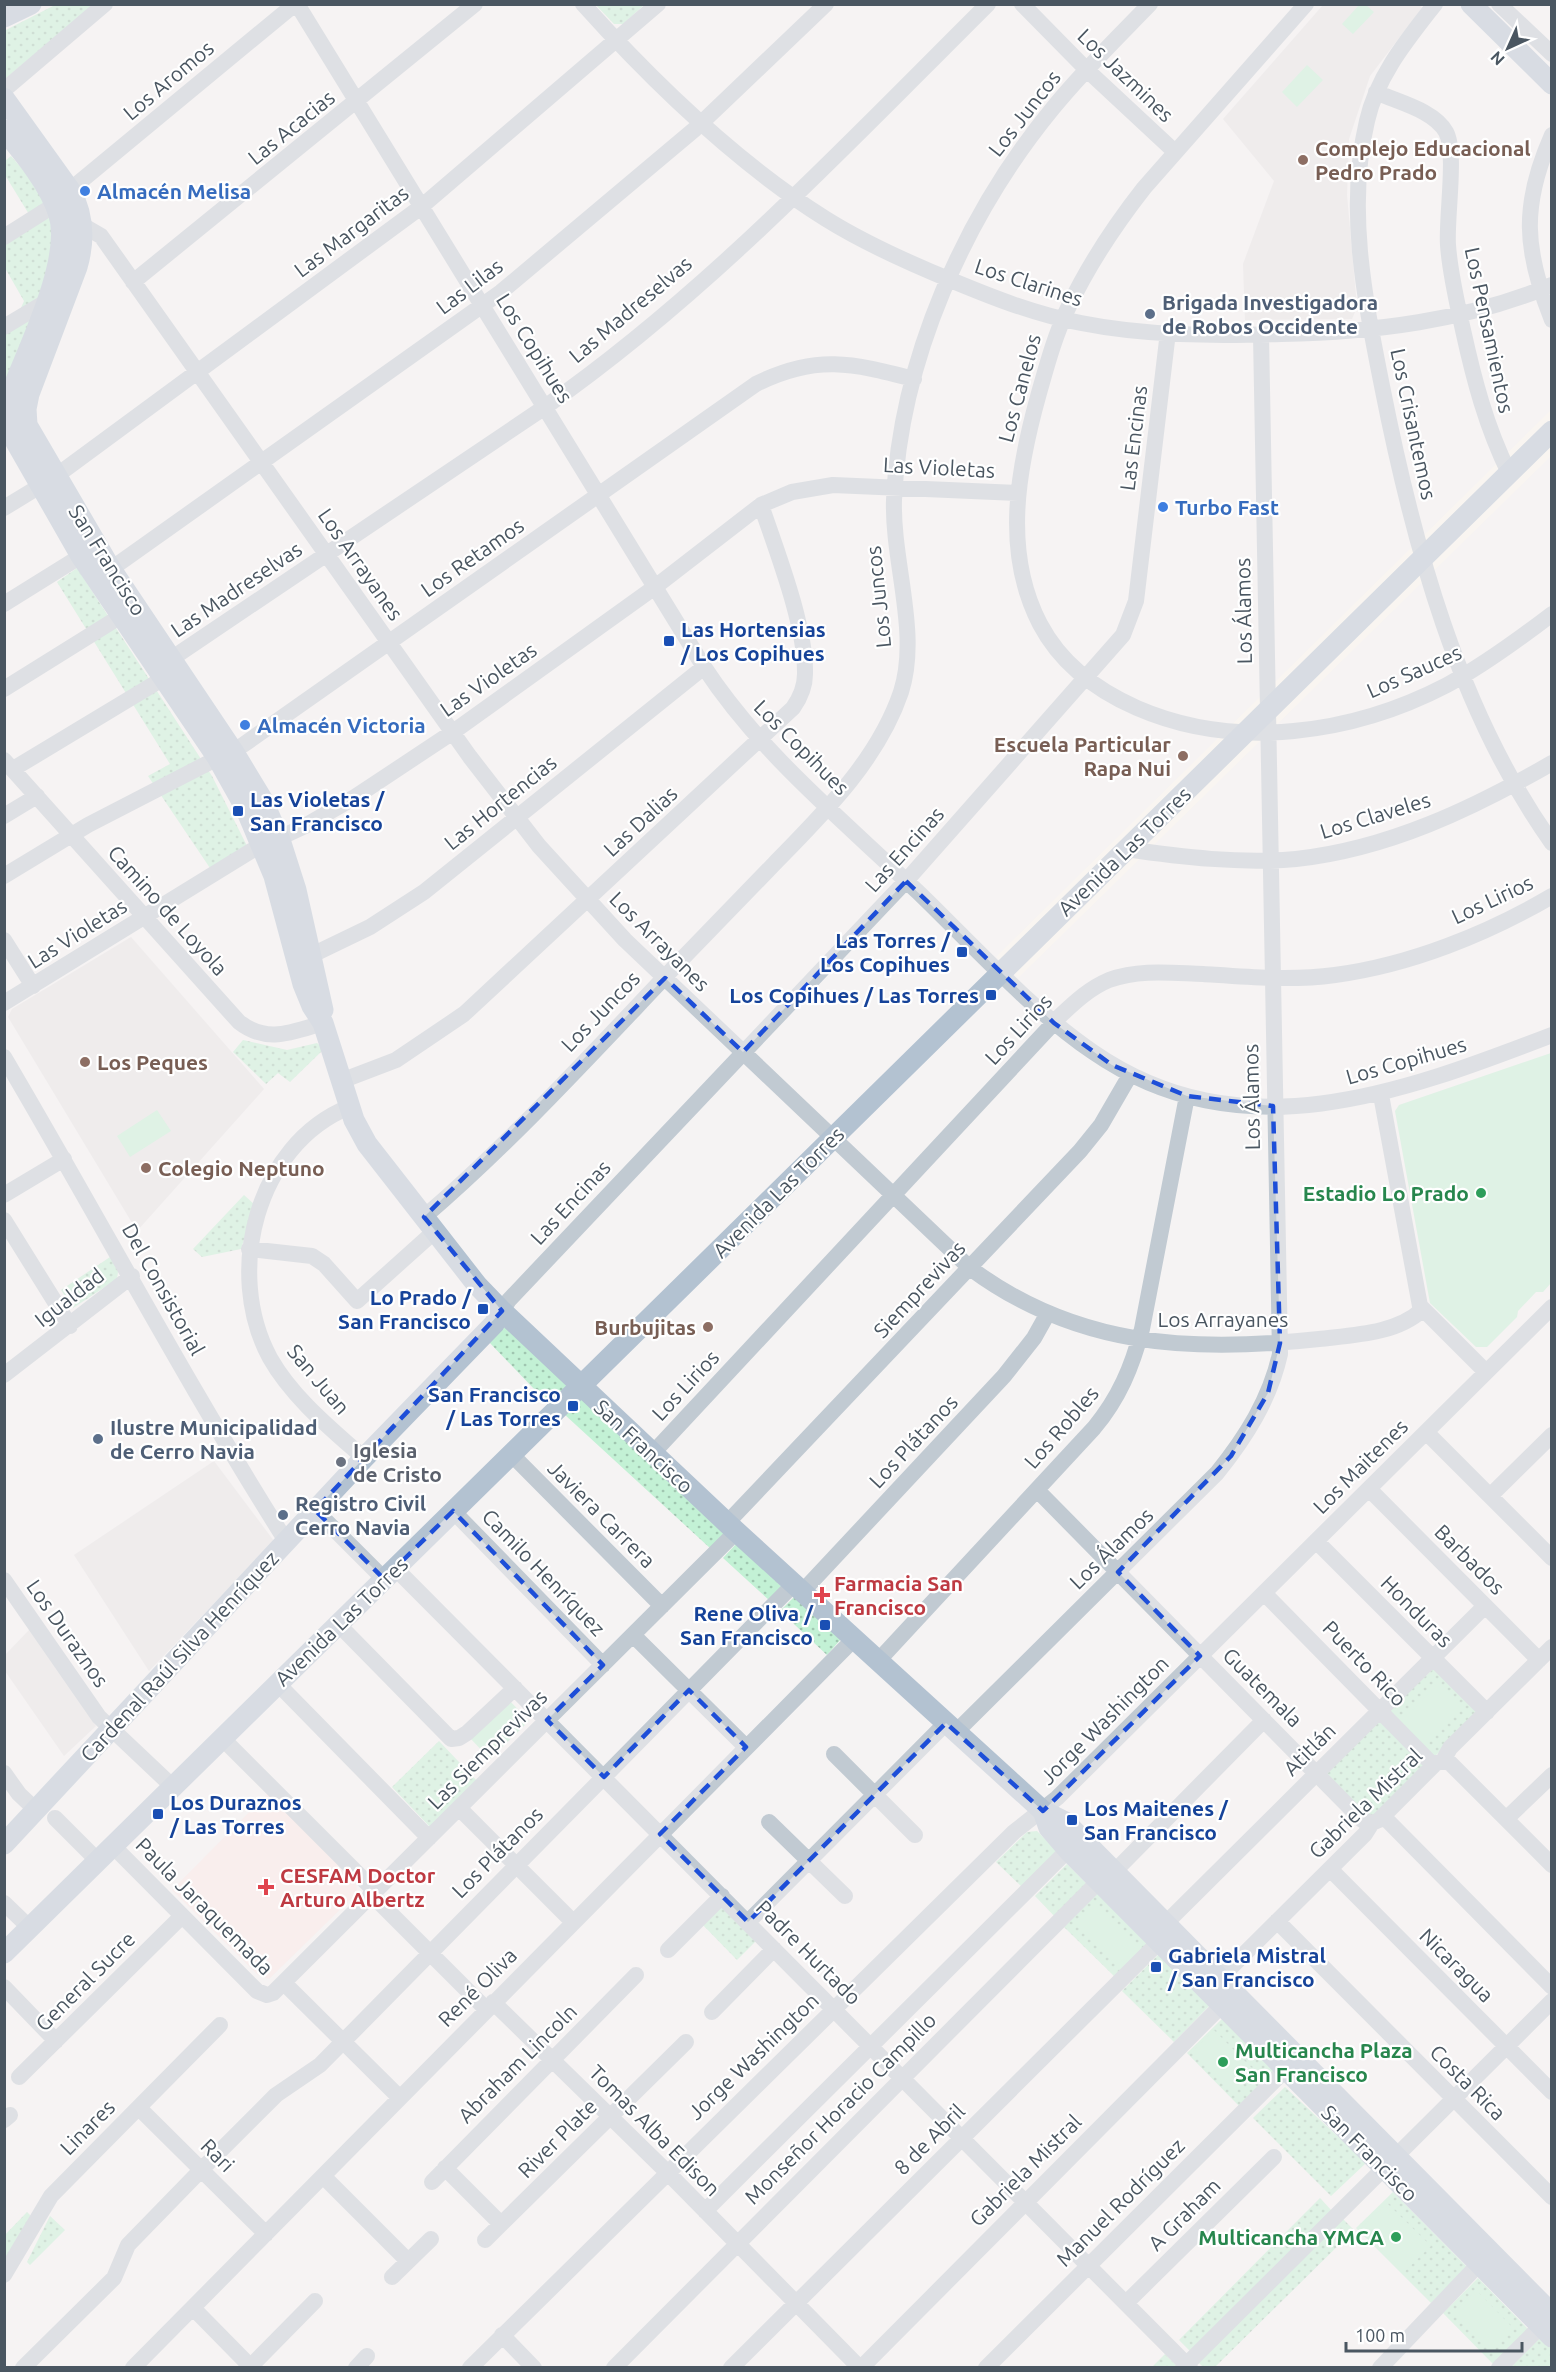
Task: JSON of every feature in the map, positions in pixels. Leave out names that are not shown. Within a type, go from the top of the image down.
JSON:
[{"type":"main road","points":[[4,17],[31,4]]},
{"type":"main road","points":[[1471,4],[1551,84]]},
{"type":"main road","name":"San Francisco","points":[[4,98],[63,197],[62,250],[45,303],[9,398],[6,415],[12,438],[48,481],[111,569],[167,669],[225,754],[262,799],[280,893],[303,984],[312,1006],[323,1023],[349,1107],[367,1144],[482,1290],[502,1311],[652,1454],[1043,1811],[1065,1822],[1106,1877],[1162,1933],[1286,2069],[1389,2162],[1479,2264],[1548,2326]]},
{"type":"main road","name":"San Francisco","points":[[8,143],[63,197],[78,207],[82,225],[80,256],[26,409],[30,433],[81,556],[121,616],[167,669]]},
{"type":"main road","name":"Avenida Las Torres","points":[[4,1953],[1551,431]]},
{"type":"main road","name":"San Francisco","points":[[271,843],[297,890],[323,1003],[323,1023]]},
{"type":"main road","name":"Cardenal Raúl Silva Henríquez","points":[[4,1844],[45,1814],[112,1729],[364,1458],[495,1324],[502,1311]]},
{"type":"main road","name":"San Francisco","points":[[1043,1811],[1049,1828],[1068,1850],[1106,1877]]},
{"type":"main road","name":"San Francisco","points":[[1216,1991],[1389,2162],[1548,2326]]},
{"type":"street","points":[[4,90],[105,4]]},
{"type":"street","name":"Los Copihues","points":[[296,4],[704,668],[731,706],[761,740],[829,807],[1054,1023],[1094,1053],[1130,1075],[1186,1096],[1229,1104],[1273,1106],[1330,1104],[1381,1095],[1462,1069],[1551,1035]]},
{"type":"street","name":"Los Aromos","points":[[4,237],[63,197],[296,4]]},
{"type":"street","name":"Las Acacias","points":[[133,282],[357,103],[475,4]]},
{"type":"street","name":"Los Clarines","points":[[583,4],[617,42],[702,122],[827,220],[876,246],[948,279],[1004,301],[1063,319],[1101,326],[1168,332],[1260,335],[1371,329],[1460,314],[1545,287]]},
{"type":"street","name":"Las Margaritas","points":[[4,508],[48,481],[422,207],[617,42],[658,4]]},
{"type":"street","name":"Las Lilas","points":[[111,569],[482,306],[580,228],[702,122],[826,4]]},
{"type":"street","name":"Las Madreselvas","points":[[9,765],[167,669],[326,555],[545,407],[656,319],[794,196],[988,4]]},
{"type":"street","name":"Los Jazmines","points":[[1022,4],[1087,70],[1174,151]]},
{"type":"street","name":"Los Juncos","points":[[249,1249],[312,1256],[329,1269],[357,1301],[534,1111],[829,807],[879,736],[897,703],[906,672],[907,639],[894,534],[895,487],[914,379],[928,325],[948,279],[1009,168],[1052,109],[1150,4]]},
{"type":"street","name":"Los Canelos","points":[[1244,733],[1212,731],[1170,721],[1132,706],[1085,678],[1054,646],[1029,598],[1017,545],[1018,493],[1035,407],[1063,319],[1120,220],[1174,151],[1306,4]]},
{"type":"street","name":"Los Crisantemos","points":[[1435,4],[1396,56],[1376,92],[1364,134],[1358,195],[1359,243],[1371,329],[1403,487],[1423,558],[1464,675],[1496,750],[1514,785],[1551,843]]},
{"type":"street","points":[[1499,4],[1551,54]]},
{"type":"street","name":"Los Pensamientos","points":[[1376,92],[1431,118],[1442,126],[1448,138],[1450,152],[1448,247],[1460,314],[1483,411],[1509,472]]},
{"type":"street","points":[[1551,135],[1534,181],[1528,214],[1530,248],[1545,287],[1551,320]]},
{"type":"street","name":"Los Arrayanes","points":[[82,225],[100,236],[516,818],[588,900],[665,978],[970,1268],[1007,1293],[1048,1313],[1091,1329],[1139,1341],[1210,1346],[1280,1343],[1387,1329],[1407,1323],[1422,1310]]},
{"type":"street","points":[[4,327],[45,303]]},
{"type":"street","name":"Las Encinas","points":[[502,1311],[508,1300],[906,881],[1123,635],[1134,610],[1168,332]]},
{"type":"street","name":"Los Álamos","points":[[748,1922],[875,1795],[1118,1572],[1203,1489],[1237,1447],[1268,1393],[1277,1366],[1280,1343],[1273,1106],[1260,335]]},
{"type":"street","name":"Los Retamos","points":[[4,876],[71,835],[225,754],[389,643],[740,394],[785,371],[810,364],[828,363],[871,368],[914,379]]},
{"type":"street","name":"Las Violetas","points":[[4,1003],[271,843],[355,797],[453,732],[655,587],[761,505],[792,492],[819,486],[1018,493]]},
{"type":"street","name":"Las Dalias","points":[[341,1080],[390,1063],[445,1029],[483,997],[761,740],[798,701],[805,672],[796,621],[761,505]]},
{"type":"street","points":[[4,604],[81,556]]},
{"type":"street","name":"Los Sauces","points":[[1244,733],[1268,733],[1344,722],[1387,711],[1464,675],[1551,614]]},
{"type":"street","points":[[4,689],[121,616]]},
{"type":"street","name":"Las Hortencias","points":[[312,955],[356,935],[408,904],[704,668]]},
{"type":"street","name":"Los Claveles","points":[[1126,849],[1270,860],[1318,856],[1374,843],[1444,819],[1514,785],[1551,763]]},
{"type":"street","name":"Camino de Loyola","points":[[9,765],[246,1027],[261,1035],[275,1036],[323,1023]]},
{"type":"street","points":[[4,816],[37,796]]},
{"type":"street","name":"Los Lirios","points":[[652,1454],[1054,1023],[1086,993],[1124,975],[1158,972],[1271,978],[1334,975],[1381,966],[1464,938],[1551,896]]},
{"type":"street","points":[[4,940],[33,987]]},
{"type":"street","name":"Del Consistorial","points":[[4,1057],[132,1276],[226,1448],[286,1541]]},
{"type":"street","name":"Siemprevivas","points":[[732,1527],[1080,1151],[1101,1125],[1130,1075]]},
{"type":"street","points":[[1381,1095],[1418,1302],[1422,1310],[1486,1372]]},
{"type":"street","name":"Los Robles","points":[[878,1661],[1094,1428],[1113,1404],[1128,1375],[1139,1341],[1186,1096]]},
{"type":"street","name":"San Juan","points":[[349,1107],[322,1122],[286,1159],[260,1207],[249,1249],[248,1282],[252,1307],[270,1358],[297,1394],[364,1458]]},
{"type":"street","points":[[4,1196],[64,1159]]},
{"type":"street","points":[[4,1220],[70,1326]]},
{"type":"street","name":"Igualdad","points":[[5,1374],[132,1276]]},
{"type":"street","name":"Los Maitenes","points":[[1200,1656],[1551,1307]]},
{"type":"street","name":"Los Plátanos","points":[[23,2367],[114,2278],[128,2245],[201,2170],[276,2095],[316,2070],[689,1690],[798,1588],[1004,1376],[1029,1344],[1048,1313]]},
{"type":"street","points":[[1426,1432],[1490,1496],[1548,1548]]},
{"type":"street","points":[[1490,1496],[1551,1435]]},
{"type":"street","name":"Javiera Carrera","points":[[511,1454],[662,1606]]},
{"type":"street","name":"Barbados","points":[[1369,1489],[1539,1660]]},
{"type":"street","name":"Guatemala","points":[[1037,1490],[1362,1820],[1377,1820],[1551,1987]]},
{"type":"street","name":"Padre Hurtado","points":[[315,1510],[389,1573],[547,1720],[1187,2366]]},
{"type":"street","name":"Camilo Henríquez","points":[[453,1511],[603,1665]]},
{"type":"street","name":"Las Siemprevivas","points":[[267,1995],[273,1993],[284,1983],[662,1606],[732,1527]]},
{"type":"street","name":"Honduras","points":[[1316,1541],[1487,1712]]},
{"type":"street","name":"Los Duraznos","points":[[4,1580],[99,1717],[172,1786]]},
{"type":"street","name":"Puerto Rico","points":[[1264,1593],[1380,1711],[1438,1763],[1450,1763],[1551,1864]]},
{"type":"street","name":"Atitlán","points":[[1162,1933],[1485,1606]]},
{"type":"street","points":[[338,1624],[451,1739],[468,1733],[514,1688]]},
{"type":"street","name":"Camilo Henríquez","points":[[633,1635],[746,1747]]},
{"type":"street","name":"René Oliva","points":[[133,2367],[854,1639]]},
{"type":"street","name":"Gabriela Mistral","points":[[860,2367],[1026,2202],[1277,1921],[1377,1820],[1438,1763],[1449,1749],[1551,1647]]},
{"type":"street","name":"Jorge Washington","points":[[470,2367],[1014,1832],[1043,1811],[1200,1656]]},
{"type":"street","points":[[278,1683],[429,1838]]},
{"type":"street","name":"Monseñor Horacio Campillo","points":[[614,2367],[1264,1720]]},
{"type":"street","name":"Tomas Alba Edison","points":[[222,1738],[369,1886],[372,1895],[430,1953],[552,2060],[667,2172],[860,2367]]},
{"type":"street","points":[[834,1754],[915,1835]]},
{"type":"street","points":[[4,1773],[20,1794],[97,1860]]},
{"type":"street","points":[[1506,1819],[1551,1775]]},
{"type":"street","points":[[459,1808],[573,1922]]},
{"type":"street","points":[[769,1822],[845,1896]]},
{"type":"street","name":"Paula Jaraquemada","points":[[112,1845],[257,1991],[267,1995]]},
{"type":"street","points":[[705,2211],[1068,1850]]},
{"type":"street","name":"Nicaragua","points":[[1330,1869],[1551,2092]]},
{"type":"street","points":[[668,1950],[722,1896]]},
{"type":"street","points":[[4,1903],[30,1928]]},
{"type":"street","name":"General Sucre","points":[[19,2077],[182,1916]]},
{"type":"street","name":"Costa Rica","points":[[1277,1921],[1551,2198]]},
{"type":"street","name":"8 de Abril","points":[[731,2367],[962,2138],[1162,1933]]},
{"type":"street","points":[[712,2012],[774,1949]]},
{"type":"street","name":"Abraham Lincoln","points":[[432,2182],[636,1975]]},
{"type":"street","name":"Paula Jaraquemada","points":[[284,1983],[399,2097]]},
{"type":"street","points":[[4,1987],[56,2040]]},
{"type":"street","points":[[1187,2366],[1551,2001]]},
{"type":"street","name":"Linares","points":[[4,2275],[51,2196],[220,2025]]},
{"type":"street","name":"River Plate","points":[[485,2240],[686,2042]]},
{"type":"street","name":"Manuel Rodríguez","points":[[986,2367],[1286,2069]]},
{"type":"street","name":"Rari","points":[[139,2108],[266,2234]]},
{"type":"street","name":"A Graham","points":[[1126,2303],[1274,2157]]},
{"type":"street","points":[[445,2168],[501,2224]]},
{"type":"street","points":[[323,2176],[408,2261]]},
{"type":"street","points":[[392,2277],[431,2239]]},
{"type":"street","points":[[1380,2367],[1479,2264]]},
{"type":"street","points":[[193,2308],[250,2367],[315,2301]]},
{"type":"street","points":[[1499,2367],[1548,2326]]},
{"type":"street","points":[[502,2336],[534,2367]]},
{"type":"highlighted area","points":[[906,881],[1054,1023],[1112,1065],[1187,1096],[1273,1106],[1280,1343],[1268,1393],[1231,1456],[1118,1572],[1200,1656],[1043,1811],[946,1723],[748,1922],[660,1834],[746,1747],[689,1690],[604,1777],[547,1720],[603,1665],[453,1511],[384,1579],[315,1510],[502,1311],[424,1217],[665,978],[743,1052]]},
{"type":"shaded area","name":"Complejo Educacional Pedro Prado","points":[[1418,4],[1422,8],[1370,76],[1349,139],[1347,195],[1357,307],[1352,319],[1245,320],[1243,264],[1274,181],[1223,119],[1323,5]]},
{"type":"shaded area","points":[[1551,410],[1551,456],[1018,978],[996,957]]},
{"type":"shaded area","points":[[131,937],[264,1089],[137,1231],[8,1017],[12,1009]]},
{"type":"shaded area","points":[[214,1461],[274,1541],[149,1671],[74,1555]]},
{"type":"shaded area","points":[[30,1629],[96,1726],[64,1756],[5,1671],[4,1656]]},
{"type":"shaded area","name":"CESFAM Doctor Arturo Albertz","points":[[268,1793],[356,1884],[357,1893],[269,1979],[258,1975],[172,1890]]},
{"type":"green space","points":[[55,5],[93,5],[5,79],[4,31]]},
{"type":"green space","points":[[596,5],[644,5],[623,24],[614,24]]},
{"type":"green space","points":[[1359,5],[1366,5],[1374,12],[1353,34],[1342,24]]},
{"type":"green space","points":[[1307,65],[1323,80],[1297,107],[1282,92]]},
{"type":"green space","points":[[11,156],[47,203],[53,221],[53,238],[44,281],[5,388],[5,332],[13,326],[24,301],[5,268],[5,245],[35,224],[5,175],[5,161]]},
{"type":"green space","points":[[77,568],[212,776],[248,848],[212,871],[148,776],[170,764],[57,582]]},
{"type":"green space","points":[[243,1040],[287,1050],[317,1043],[324,1049],[290,1082],[278,1073],[266,1084],[233,1052]]},
{"type":"green space","name":"Estadio Lo Prado","points":[[1551,1053],[1551,1283],[1543,1292],[1536,1292],[1518,1311],[1517,1317],[1487,1347],[1476,1347],[1430,1303],[1395,1111],[1399,1105]]},
{"type":"green space","points":[[157,1110],[171,1131],[130,1157],[117,1136]]},
{"type":"green space","points":[[244,1195],[255,1205],[241,1249],[202,1257],[193,1249]]},
{"type":"green space","points":[[113,1255],[119,1265],[117,1279],[73,1308],[61,1290]]},
{"type":"green space","points":[[509,1327],[569,1388],[554,1404],[535,1390],[488,1341],[502,1328]]},
{"type":"green space","points":[[581,1398],[725,1534],[711,1549],[564,1414]]},
{"type":"green space","points":[[736,1544],[783,1588],[770,1601],[723,1558]]},
{"type":"green space","points":[[794,1597],[841,1639],[827,1655],[780,1611]]},
{"type":"green space","points":[[1435,1667],[1480,1713],[1433,1758],[1388,1712]]},
{"type":"green space","points":[[1440,1683],[1463,1706],[1424,1745],[1401,1721]]},
{"type":"green space","points":[[509,1700],[529,1721],[490,1759],[470,1738]]},
{"type":"green space","points":[[1379,1716],[1429,1765],[1376,1815],[1368,1817],[1325,1773]]},
{"type":"green space","points":[[439,1741],[478,1782],[430,1827],[392,1787]]},
{"type":"green space","points":[[1037,1831],[1058,1852],[1023,1888],[996,1862],[1027,1832]]},
{"type":"green space","points":[[1067,1864],[1091,1888],[1058,1920],[1035,1896]]},
{"type":"green space","points":[[1098,1893],[1150,1944],[1116,1978],[1064,1927]]},
{"type":"green space","points":[[723,1902],[759,1938],[737,1960],[701,1923]]},
{"type":"green space","points":[[1097,1906],[1141,1950],[1121,1970],[1077,1926]]},
{"type":"green space","points":[[1159,1954],[1210,2005],[1174,2042],[1122,1991]]},
{"type":"green space","points":[[1222,2019],[1275,2072],[1240,2107],[1187,2053]]},
{"type":"green space","name":"Multicancha Plaza San Francisco","points":[[1214,2030],[1255,2071],[1233,2093],[1192,2052]]},
{"type":"green space","points":[[1285,2087],[1366,2163],[1331,2196],[1253,2118]]},
{"type":"green space","points":[[1393,2192],[1467,2267],[1431,2303],[1356,2228]]},
{"type":"green space","points":[[1320,2198],[1332,2211],[1191,2352],[1179,2340]]},
{"type":"green space","name":"Multicancha YMCA","points":[[1387,2203],[1431,2246],[1404,2272],[1361,2228]]},
{"type":"green space","points":[[27,2212],[31,2216],[5,2259],[4,2236]]},
{"type":"green space","points":[[50,2216],[65,2230],[30,2265],[27,2262]]},
{"type":"green space","points":[[1341,2217],[1354,2230],[1215,2367],[1203,2367],[1197,2361]]},
{"type":"green space","points":[[1478,2278],[1530,2331],[1494,2365],[1443,2313]]},
{"type":"green space","points":[[1476,2290],[1514,2329],[1492,2351],[1454,2313]]},
{"type":"green space","points":[[1541,2337],[1551,2348],[1551,2367],[1510,2368]]},
{"type":"green space","points":[[1165,2354],[1177,2366],[1151,2368]]},
{"type":"place","name":"Complejo Educacional Pedro Prado","points":[[1303,160]]},
{"type":"place","name":"Almacén Melisa","points":[[85,191]]},
{"type":"place","name":"Brigada Investigadora de Robos Occidente","points":[[1150,314]]},
{"type":"place","name":"Turbo Fast","points":[[1163,507]]},
{"type":"place","name":"Las Hortensias / Los Copihues","points":[[669,641]]},
{"type":"place","name":"Almacén Victoria","points":[[245,725]]},
{"type":"place","name":"Escuela Particular Rapa Nui","points":[[1183,756]]},
{"type":"place","name":"Las Violetas / San Francisco","points":[[238,811]]},
{"type":"place","name":"Las Torres / Los Copihues","points":[[962,952]]},
{"type":"place","name":"Los Copihues / Las Torres","points":[[991,995]]},
{"type":"place","name":"Los Peques","points":[[85,1062]]},
{"type":"place","name":"Colegio Neptuno","points":[[146,1168]]},
{"type":"place","name":"Estadio Lo Prado","points":[[1481,1193]]},
{"type":"place","name":"Lo Prado / San Francisco","points":[[483,1309]]},
{"type":"place","name":"Burbujitas","points":[[708,1327]]},
{"type":"place","name":"San Francisco / Las Torres","points":[[573,1406]]},
{"type":"place","name":"Ilustre Municipalidad de Cerro Navia","points":[[98,1439]]},
{"type":"place","name":"Iglesia de Cristo","points":[[341,1462]]},
{"type":"place","name":"Registro Civil Cerro Navia","points":[[283,1515]]},
{"type":"place","name":"Farmacia San Francisco","points":[[822,1595]]},
{"type":"place","name":"Rene Oliva / San Francisco","points":[[825,1625]]},
{"type":"place","name":"Los Duraznos / Las Torres","points":[[158,1814]]},
{"type":"place","name":"Los Maitenes / San Francisco","points":[[1072,1820]]},
{"type":"place","name":"CESFAM Doctor Arturo Albertz","points":[[266,1887]]},
{"type":"place","name":"Gabriela Mistral / San Francisco","points":[[1156,1967]]},
{"type":"place","name":"Multicancha Plaza San Francisco","points":[[1223,2062]]},
{"type":"place","name":"Multicancha YMCA","points":[[1396,2237]]}]
